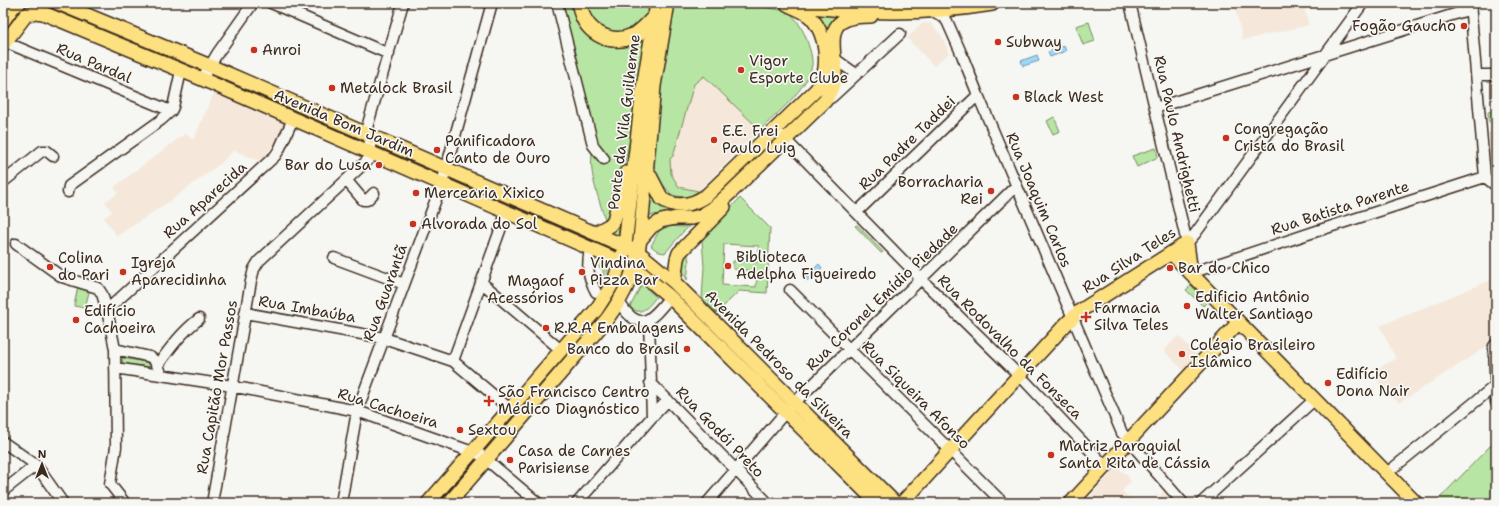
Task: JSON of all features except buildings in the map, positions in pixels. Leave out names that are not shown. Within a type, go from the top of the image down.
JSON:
[{"type":"highway","points":[[580,3],[583,18],[589,28],[605,37],[626,38],[634,35],[644,29],[660,8]]},
{"type":"highway","points":[[790,3],[858,10],[908,11],[992,3]]},
{"type":"main road","name":"Avenida Bom Jardim","points":[[58,3],[210,66],[595,233],[625,245],[639,246]]},
{"type":"main road","points":[[646,168],[662,199],[677,205],[690,204],[700,200],[707,195],[819,86],[824,76],[826,66],[822,38],[816,25],[806,13],[786,3]]},
{"type":"main road","points":[[3,21],[14,4]]},
{"type":"main road","points":[[14,4],[20,18],[18,25]]},
{"type":"main road","name":"Avenida Bom Jardim","points":[[36,8],[507,211],[634,268]]},
{"type":"main road","points":[[4,43],[28,13],[36,8]]},
{"type":"main road","name":"Ponte da Vila Guilherme","points":[[428,503],[596,310],[615,279],[625,245],[643,88],[660,8]]},
{"type":"main road","name":"Ponte da Vila Guilherme","points":[[449,503],[607,320],[620,302],[628,286],[639,246],[660,8]]},
{"type":"main road","points":[[639,246],[655,224],[666,219],[686,219],[700,216],[730,193],[825,101],[830,94],[834,82],[835,59],[833,35],[841,22],[852,17],[902,16],[908,11]]},
{"type":"main road","points":[[595,233],[610,225],[614,220],[625,176],[634,159]]},
{"type":"main road","points":[[674,282],[679,253],[726,205],[730,193]]},
{"type":"main road","name":"Rua Silva Teles","points":[[902,503],[1072,317],[1187,243]]},
{"type":"main road","name":"Rua Paulo Andrighetti","points":[[1187,243],[1191,273]]},
{"type":"main road","name":"Avenida Pedroso da Silveira","points":[[639,246],[790,407],[876,503]]},
{"type":"main road","points":[[1171,252],[1416,503]]},
{"type":"main road","name":"Avenida Pedroso da Silveira","points":[[634,268],[670,297],[895,503]]},
{"type":"main road","points":[[1071,503],[1129,442],[1238,322]]},
{"type":"street","points":[[202,79],[253,3]]},
{"type":"street","points":[[271,3],[389,54]]},
{"type":"street","points":[[372,153],[368,124],[403,3]]},
{"type":"street","name":"Rua Guarantã","points":[[341,503],[357,411],[442,183],[492,3]]},
{"type":"street","points":[[557,3],[593,145],[604,159]]},
{"type":"street","name":"Rua Paulo Andrighetti","points":[[1130,3],[1187,243]]},
{"type":"street","name":"Rua Silva Teles","points":[[1187,243],[1363,3]]},
{"type":"street","points":[[1155,108],[1326,55],[1470,6],[1485,177],[1496,186]]},
{"type":"street","name":"Rua Joaquim Carlos","points":[[931,10],[942,16],[947,21],[1122,433],[1183,503]]},
{"type":"street","points":[[825,101],[832,97],[900,34]]},
{"type":"street","name":"Rua Pardal","points":[[4,43],[171,111]]},
{"type":"street","points":[[835,59],[856,74]]},
{"type":"street","points":[[68,192],[69,186],[161,120],[171,111],[181,71]]},
{"type":"street","points":[[1476,75],[1496,75]]},
{"type":"street","name":"Rua Padre Taddei","points":[[857,212],[978,95]]},
{"type":"street","name":"Rua Aparecida","points":[[107,310],[275,156],[293,119]]},
{"type":"street","name":"Rua Rodovalho da Fonseca","points":[[775,129],[1019,376],[1105,466]]},
{"type":"street","points":[[4,181],[42,151],[47,150],[53,156]]},
{"type":"street","name":"Rua Capitão Mor Passos","points":[[212,503],[251,281],[256,265],[365,164],[372,153]]},
{"type":"street","name":"Rua Batista Parente","points":[[1191,273],[1485,177]]},
{"type":"street","points":[[347,181],[364,200],[367,200],[374,193]]},
{"type":"street","name":"Rua Coronel Emídio Piedade","points":[[707,503],[790,407],[1016,186]]},
{"type":"street","points":[[453,361],[507,211]]},
{"type":"street","points":[[16,244],[62,278],[98,288],[102,294],[115,349],[116,447],[110,484],[125,503]]},
{"type":"street","points":[[590,248],[588,274],[596,292]]},
{"type":"street","points":[[334,258],[404,284]]},
{"type":"street","points":[[482,282],[561,350]]},
{"type":"street","name":"Rua Siqueira Afonso","points":[[790,290],[1003,503]]},
{"type":"street","points":[[620,302],[625,311],[632,318],[640,321],[649,320],[659,311],[670,297]]},
{"type":"street","name":"Rua Imbaúba","points":[[246,313],[384,338],[453,361],[510,409]]},
{"type":"street","points":[[158,365],[187,327],[198,319]]},
{"type":"street","points":[[649,320],[652,417]]},
{"type":"street","points":[[1496,344],[1494,346],[1496,402]]},
{"type":"street","points":[[115,349],[150,357],[158,365],[163,375]]},
{"type":"street","name":"Rua Cachoeira","points":[[115,368],[233,387],[357,411],[473,451],[487,459],[538,503]]},
{"type":"street","name":"Rua Godói Preto","points":[[650,382],[768,503]]},
{"type":"street","points":[[1386,473],[1496,385]]},
{"type":"street","points":[[577,503],[668,400]]},
{"type":"street","points":[[1201,503],[1314,400]]},
{"type":"street","points":[[3,442],[36,465],[63,503]]},
{"type":"street","points":[[3,491],[36,465]]},
{"type":"shaded area","points":[[1234,3],[1303,3],[1309,25],[1243,40]]},
{"type":"shaded area","points":[[923,23],[930,23],[942,36],[949,53],[934,66],[907,38]]},
{"type":"shaded area","name":"E.E. Frei Paulo Luig","points":[[704,76],[760,130],[698,191],[679,187],[671,174],[670,159],[673,156],[694,84]]},
{"type":"shaded area","points":[[214,92],[283,122],[285,126],[278,139],[261,162],[234,150],[221,163],[170,201],[117,236],[104,218],[112,212],[105,202],[118,193],[114,187],[186,133],[191,139],[194,139]]},
{"type":"shaded area","points":[[1496,278],[1496,341],[1399,403],[1379,383],[1372,371],[1396,359],[1380,326]]},
{"type":"shaded area","name":"Colégio Brasileiro Islâmico","points":[[1178,336],[1198,355],[1184,371],[1164,351]]},
{"type":"shaded area","points":[[1117,467],[1129,477],[1128,478],[1131,481],[1122,491],[1135,503],[1084,503]]},
{"type":"shaded area","points":[[1164,492],[1174,503],[1159,503],[1155,499]]},
{"type":"green space","points":[[560,3],[651,3],[630,141],[608,231],[620,219],[618,235],[596,227],[602,226],[605,220],[592,173],[592,155],[594,146]]},
{"type":"green space","name":"Vigor Esporte Clube","points":[[674,3],[741,3],[786,11],[795,18],[805,35],[812,58],[812,65],[809,74],[798,92],[783,109],[760,130],[704,76],[694,84],[673,156],[670,159],[671,174],[679,187],[698,191],[695,194],[686,197],[672,195],[658,179],[652,160],[660,85]]},
{"type":"green space","points":[[51,5],[194,64],[605,244],[603,245],[212,76],[49,9],[49,6]]},
{"type":"green space","points":[[814,15],[841,17],[830,79],[821,95],[786,128],[826,80]]},
{"type":"green space","points":[[1089,22],[1095,41],[1083,45],[1076,26]]},
{"type":"green space","points":[[1496,111],[1496,121],[1489,122],[1488,112]]},
{"type":"green space","points":[[1054,117],[1060,131],[1053,134],[1047,121]]},
{"type":"green space","points":[[1496,132],[1496,174],[1494,171],[1490,133]]},
{"type":"green space","points":[[774,136],[776,139],[708,205],[694,212],[671,212],[648,216],[650,182],[677,210]]},
{"type":"green space","points":[[1156,148],[1158,157],[1137,167],[1132,156]]},
{"type":"green space","points":[[740,198],[770,228],[767,293],[739,291],[717,313],[702,298],[704,267],[702,240],[704,235]],"holes":[[[724,244],[759,246],[758,262],[733,261],[733,269],[757,271],[756,287],[722,285]]]},
{"type":"green space","points":[[691,225],[665,253],[659,252],[651,246],[659,231],[666,226],[684,227]]},
{"type":"green space","points":[[857,225],[883,252],[881,253],[855,226]]},
{"type":"green space","points":[[687,249],[689,262],[687,280],[683,272],[683,261]]},
{"type":"green space","points":[[594,257],[605,263],[608,268],[604,281],[603,270],[594,263]]},
{"type":"green space","points":[[621,272],[628,276],[614,303],[498,440],[492,435]]},
{"type":"green space","points":[[642,284],[656,297],[645,309],[638,311],[630,307]]},
{"type":"green space","points":[[1191,285],[1207,302],[1203,306],[1186,290]]},
{"type":"green space","points":[[78,286],[90,288],[85,308],[74,306]]},
{"type":"green space","points":[[123,358],[150,363],[149,367],[122,363]]},
{"type":"green space","points":[[1492,444],[1493,503],[1435,503]]},
{"type":"green space","points":[[472,458],[478,463],[443,503],[433,503]]},
{"type":"water","points":[[1064,46],[1066,51],[1050,57],[1048,52]]},
{"type":"water","points":[[1037,55],[1039,61],[1023,66],[1021,61]]},
{"type":"water","points":[[819,264],[822,268],[818,272],[820,273],[815,278],[814,276],[808,281],[805,278]]},
{"type":"place","name":"Fogão Gaucho","points":[[1464,26]]},
{"type":"place","name":"Subway","points":[[998,42]]},
{"type":"place","name":"Anroi","points":[[254,50]]},
{"type":"place","name":"Vigor Esporte Clube","points":[[741,70]]},
{"type":"place","name":"Metalock Brasil","points":[[332,88]]},
{"type":"place","name":"Black West","points":[[1016,97]]},
{"type":"place","name":"Congregação Crista do Brasil","points":[[1226,138]]},
{"type":"place","name":"E.E. Frei Paulo Luig","points":[[714,140]]},
{"type":"place","name":"Panificadora Canto de Ouro","points":[[437,150]]},
{"type":"place","name":"Bar do Lusa","points":[[379,165]]},
{"type":"place","name":"Borracharia Rei","points":[[991,191]]},
{"type":"place","name":"Mercearia Xixico","points":[[416,193]]},
{"type":"place","name":"Alvorada do Sol","points":[[413,224]]},
{"type":"place","name":"Biblioteca Adelpha Figueiredo","points":[[728,266]]},
{"type":"place","name":"Colina do Pari","points":[[50,267]]},
{"type":"place","name":"Bar do Chico","points":[[1170,268]]},
{"type":"place","name":"Igreja Aparecidinha","points":[[123,272]]},
{"type":"place","name":"Vindina Pizza Bar","points":[[582,272]]},
{"type":"place","name":"Magaof Acessórios","points":[[572,290]]},
{"type":"place","name":"Edificio Antônio Walter Santiago","points":[[1187,306]]},
{"type":"place","name":"Farmacia Silva Teles","points":[[1086,317]]},
{"type":"place","name":"Edifício Cachoeira","points":[[76,320]]},
{"type":"place","name":"R.R.A Embalagens","points":[[546,328]]},
{"type":"place","name":"Banco do Brasil","points":[[687,349]]},
{"type":"place","name":"Colégio Brasileiro Islâmico","points":[[1182,354]]},
{"type":"place","name":"Edifício Dona Nair","points":[[1328,383]]},
{"type":"place","name":"São Francisco Centro Médico Diagnóstico","points":[[489,401]]},
{"type":"place","name":"Sextou","points":[[460,430]]},
{"type":"place","name":"Matriz Paroquial Santa Rita de Cássia","points":[[1051,455]]},
{"type":"place","name":"Casa de Carnes Parisiense","points":[[510,460]]}]
